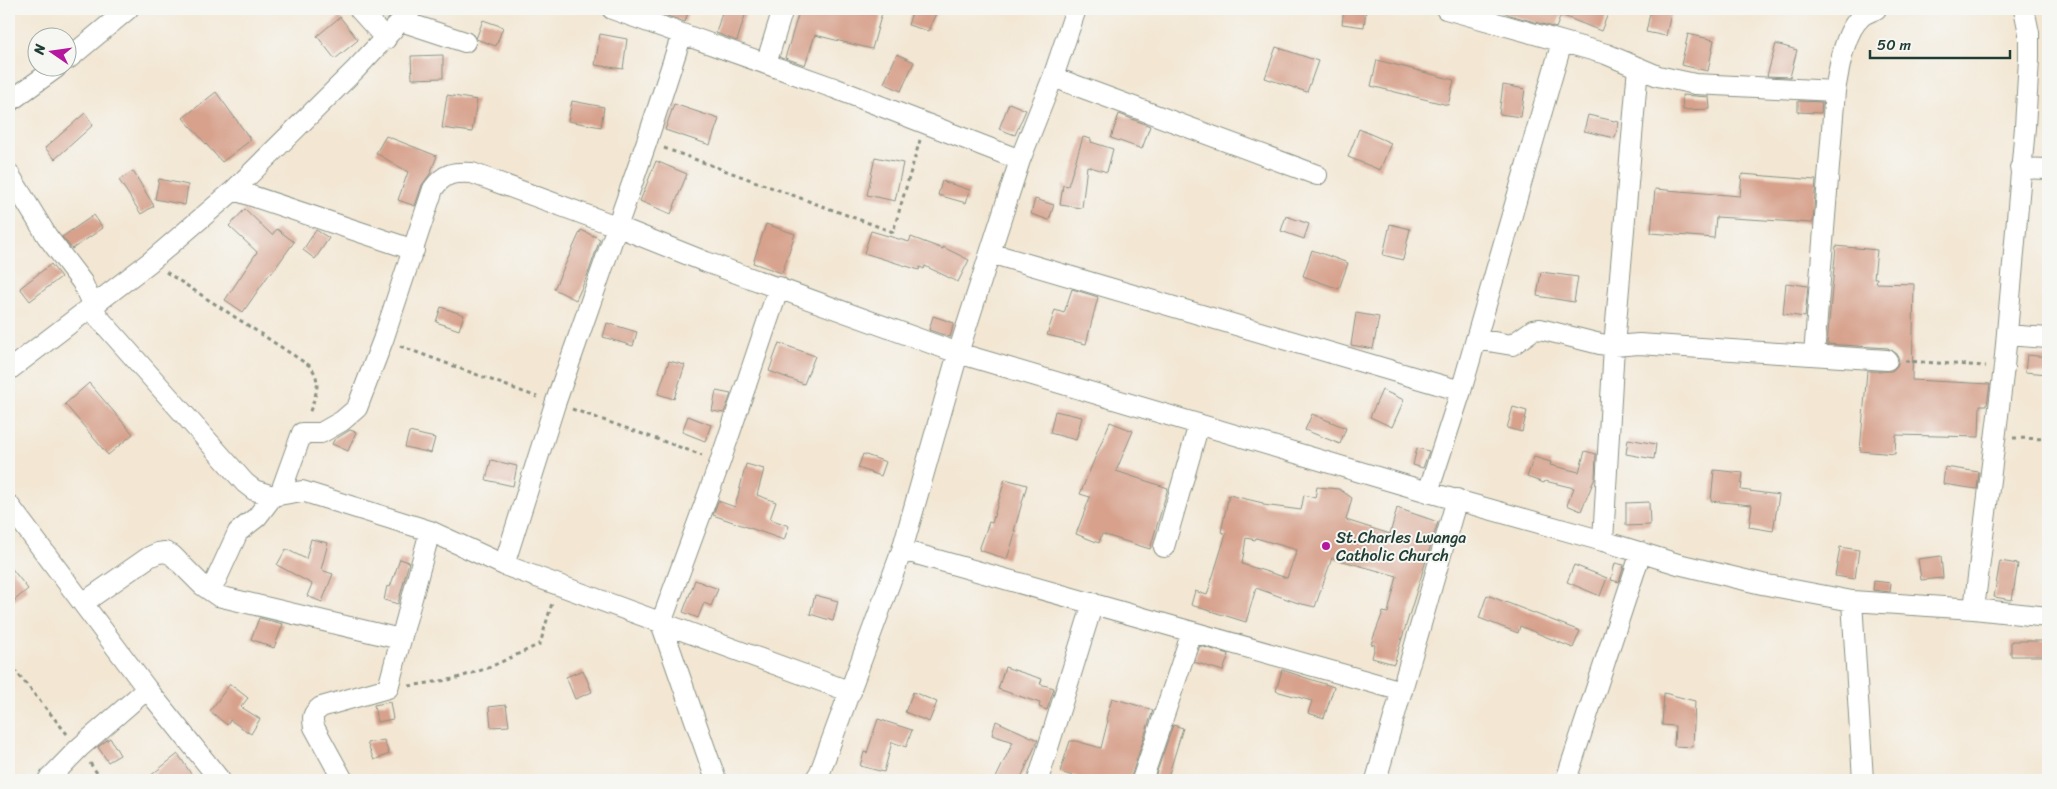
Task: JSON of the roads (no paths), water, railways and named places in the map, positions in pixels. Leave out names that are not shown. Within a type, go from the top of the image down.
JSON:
[{"type":"street","points":[[359,9],[386,39]]},
{"type":"street","points":[[612,9],[834,88],[1020,160]]},
{"type":"street","points":[[766,64],[783,9]]},
{"type":"street","points":[[815,780],[820,772],[851,692],[902,550],[958,353],[990,253],[1020,160],[1076,9]]},
{"type":"street","points":[[1814,354],[1835,91],[1840,62],[1850,34],[1861,17],[1876,9]]},
{"type":"street","points":[[1974,609],[2007,335],[2029,59],[2028,32],[2024,9]]},
{"type":"street","points":[[78,50],[124,10]]},
{"type":"street","points":[[1459,11],[1606,54],[1658,76],[1696,84],[1835,91]]},
{"type":"street","points":[[9,370],[150,262],[234,190],[386,39],[407,15],[465,42]]},
{"type":"street","points":[[504,565],[555,404],[647,141],[682,34]]},
{"type":"street","points":[[1428,492],[1476,339],[1562,42]]},
{"type":"street","points":[[1602,540],[1614,346],[1638,67]]},
{"type":"street","points":[[1052,77],[1317,175]]},
{"type":"street","points":[[9,102],[42,78]]},
{"type":"street","points":[[2020,168],[2048,169]]},
{"type":"street","points":[[216,580],[238,532],[257,517],[276,495],[302,433],[321,433],[342,421],[357,408],[366,390],[433,189],[439,181],[456,172],[472,173],[616,226],[706,262],[958,353],[1428,492],[1602,540],[1678,564],[1762,584],[1852,601],[1974,609],[2048,618]]},
{"type":"street","points":[[9,174],[48,236],[82,282],[92,308],[98,317],[254,490],[276,495],[302,491],[430,531],[504,565],[851,692]]},
{"type":"street","points":[[234,190],[414,250]]},
{"type":"street","points":[[990,253],[1460,391]]},
{"type":"street","points":[[716,780],[662,624],[720,462],[778,287]]},
{"type":"street","points":[[1476,339],[1512,345],[1533,330],[1540,329],[1614,346],[1639,344],[1886,360]]},
{"type":"street","points":[[2007,335],[2048,338]]},
{"type":"street","points":[[1164,547],[1199,424]]},
{"type":"street","points":[[1376,780],[1457,499]]},
{"type":"street","points":[[9,505],[147,689],[220,780]]},
{"type":"street","points":[[343,780],[314,727],[312,718],[314,712],[320,707],[388,688],[430,531]]},
{"type":"street","points":[[902,550],[1402,691]]},
{"type":"street","points":[[82,603],[148,558],[165,552],[172,556],[202,585],[218,596],[400,638]]},
{"type":"street","points":[[1566,780],[1641,552]]},
{"type":"street","points":[[1852,601],[1863,780]]},
{"type":"street","points":[[1038,780],[1093,603]]},
{"type":"street","points":[[1142,780],[1192,632]]},
{"type":"street","points":[[48,780],[79,748],[147,689]]},
{"type":"place","name":"St.Charles Lwanga Catholic Church","points":[[1326,546]]}]
